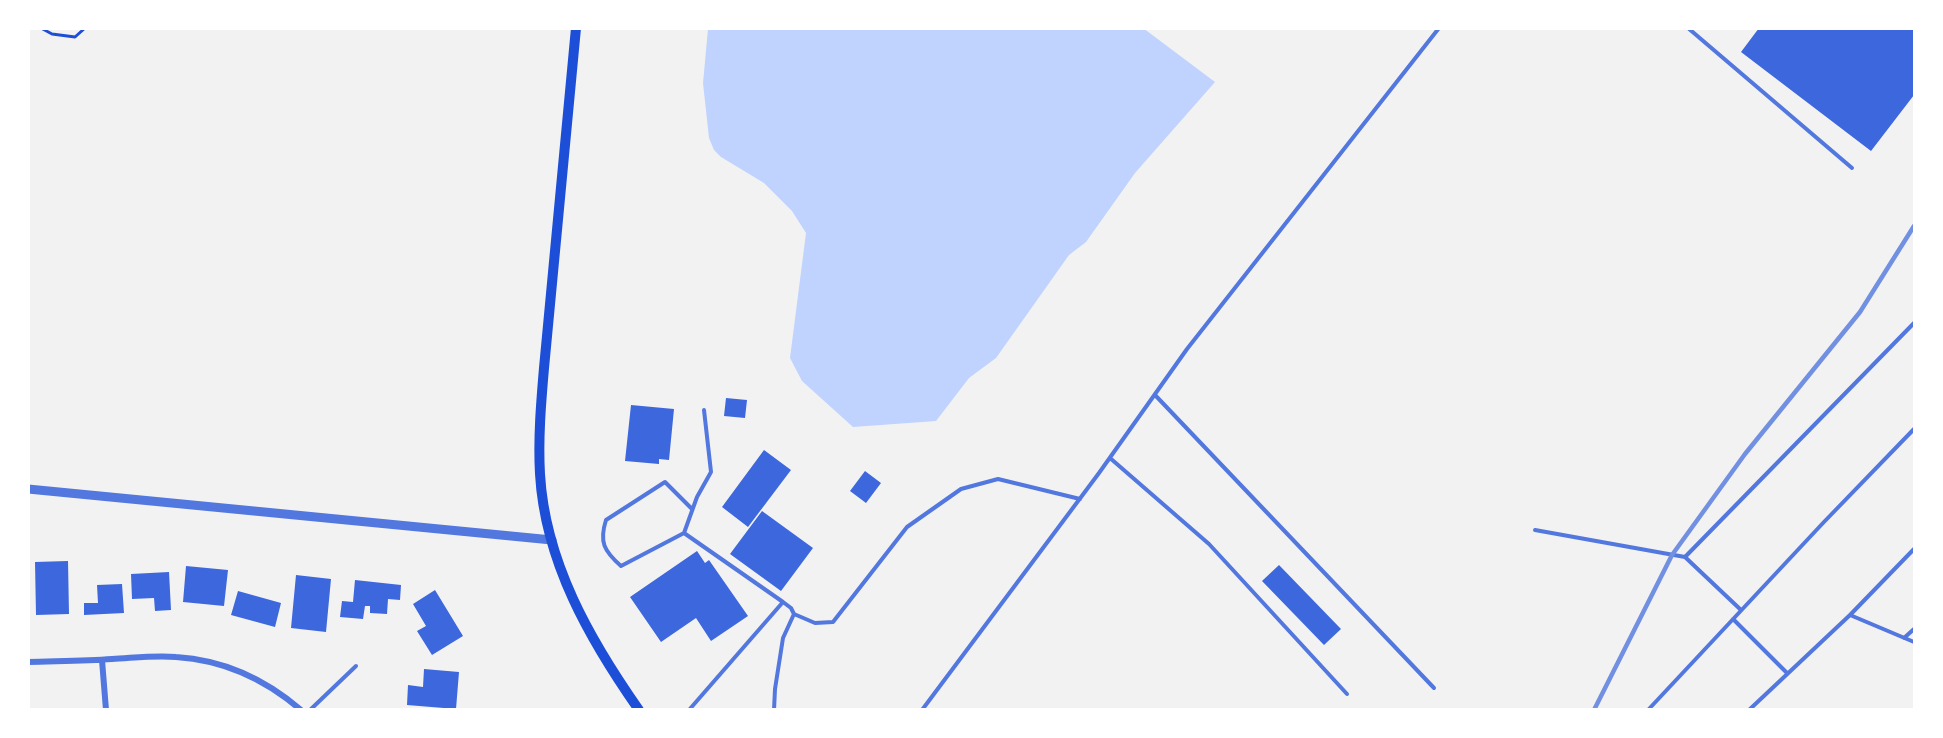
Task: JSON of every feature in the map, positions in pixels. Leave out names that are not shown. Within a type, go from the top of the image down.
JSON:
[{"type":"main road","points":[[576,28],[540,422],[540,476],[552,540],[565,580],[592,639],[639,710]]},
{"type":"street","points":[[28,489],[552,540]]},
{"type":"street","points":[[28,662],[173,656],[198,659],[251,675],[280,692],[301,710]]},
{"type":"street","points":[[102,660],[106,710]]},
{"type":"lane","points":[[922,710],[1080,499],[1187,349],[1439,28]]},
{"type":"lane","points":[[1688,28],[1852,168]]},
{"type":"lane","points":[[1685,557],[1914,323]]},
{"type":"lane","points":[[1155,395],[1434,688]]},
{"type":"lane","points":[[693,509],[665,482],[606,520],[602,534],[608,554],[621,566],[684,533],[693,509],[697,497],[711,472],[704,410]]},
{"type":"lane","points":[[1648,710],[1822,523],[1914,429]]},
{"type":"lane","points":[[1110,458],[1209,544],[1347,694]]},
{"type":"lane","points":[[684,533],[783,602],[791,608],[794,614],[814,622],[833,622],[907,527],[961,489],[998,479],[1080,499]]},
{"type":"lane","points":[[1535,530],[1685,557],[1741,610]]},
{"type":"lane","points":[[1749,710],[1850,615],[1914,549]]},
{"type":"lane","points":[[689,710],[783,602]]},
{"type":"lane","points":[[774,710],[783,638],[794,614]]},
{"type":"lane","points":[[1850,615],[1914,642]]},
{"type":"lane","points":[[1733,619],[1787,673]]},
{"type":"lane","points":[[1904,638],[1914,628]]},
{"type":"lane","points":[[310,710],[356,666]]},
{"type":"path","points":[[41,28],[52,34],[75,37],[85,28]]},
{"type":"water","points":[[1143,28],[1215,82],[1135,173],[1086,242],[1069,255],[996,358],[969,378],[936,421],[853,427],[802,381],[790,358],[806,233],[792,211],[764,183],[721,157],[714,150],[709,138],[703,83],[708,29]]},
{"type":"building","points":[[1759,28],[1914,28],[1914,95],[1871,151],[1741,52]]},
{"type":"building","points":[[726,398],[747,400],[745,418],[724,416]]},
{"type":"building","points":[[631,405],[674,409],[669,460],[659,459],[659,464],[625,461]]},
{"type":"building","points":[[764,450],[791,470],[748,527],[722,507]]},
{"type":"building","points":[[865,471],[881,483],[866,503],[850,491]]},
{"type":"building","points":[[762,511],[813,548],[781,591],[730,554]]},
{"type":"building","points":[[697,551],[705,563],[709,560],[748,616],[711,641],[696,618],[661,642],[630,597]]},
{"type":"building","points":[[68,561],[69,614],[36,615],[35,562]]},
{"type":"building","points":[[1279,565],[1341,629],[1324,645],[1262,581]]},
{"type":"building","points":[[186,566],[228,570],[224,606],[183,602]]},
{"type":"building","points":[[169,572],[171,610],[155,611],[154,598],[132,599],[131,574]]},
{"type":"building","points":[[296,575],[331,579],[326,632],[291,628]]},
{"type":"building","points":[[355,580],[401,585],[400,600],[388,599],[387,614],[370,613],[370,606],[365,606],[363,619],[340,617],[342,601],[353,602]]},
{"type":"building","points":[[122,584],[124,613],[84,615],[84,603],[98,603],[97,585]]},
{"type":"building","points":[[435,590],[463,636],[432,655],[417,631],[426,626],[413,604]]},
{"type":"building","points":[[238,591],[281,603],[275,627],[231,615]]},
{"type":"building","points":[[424,669],[459,672],[456,709],[407,705],[408,685],[423,687]]},
{"type":"railway","points":[[1594,710],[1672,555],[1745,454],[1860,312],[1914,226]]}]
